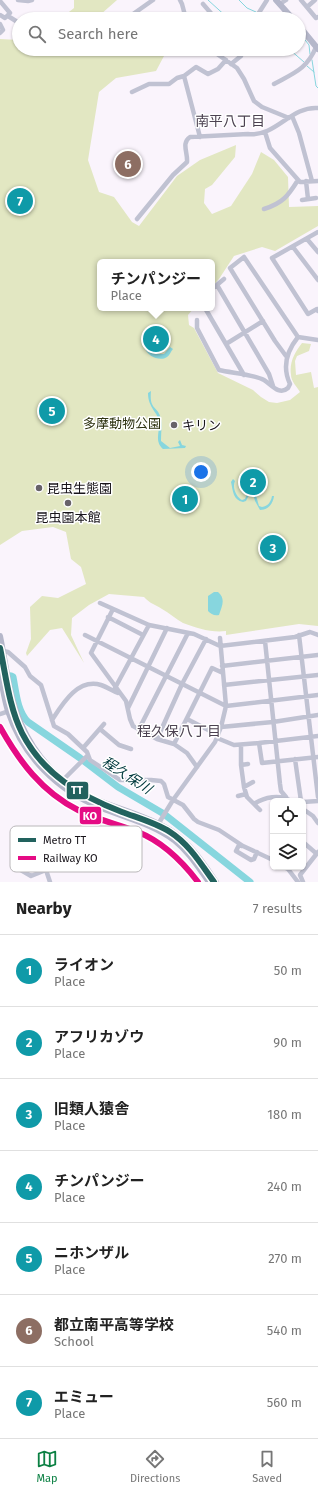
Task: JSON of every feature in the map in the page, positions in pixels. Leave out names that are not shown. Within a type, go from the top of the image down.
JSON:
[{"type":"main road","points":[[278,2],[287,12]]},
{"type":"main road","points":[[306,35],[317,48]]},
{"type":"main road","points":[[0,636],[15,709],[21,725],[36,751],[50,768],[63,780],[89,797],[159,823],[177,835],[190,848],[216,882]]},
{"type":"main road","points":[[0,672],[8,711],[18,734],[26,748],[45,772],[60,786],[84,801],[159,823],[173,840],[186,851],[209,882]]},
{"type":"street","points":[[18,0],[32,0]]},
{"type":"street","points":[[136,12],[153,0]]},
{"type":"street","points":[[180,0],[184,12]]},
{"type":"street","points":[[260,12],[268,0]]},
{"type":"street","points":[[278,2],[286,0]]},
{"type":"street","points":[[302,0],[316,18],[318,17]]},
{"type":"street","points":[[307,7],[316,0]]},
{"type":"street","points":[[0,1],[10,13],[8,16]]},
{"type":"street","points":[[203,4],[210,12]]},
{"type":"street","points":[[0,15],[5,18],[8,16],[12,19]]},
{"type":"street","points":[[0,24],[3,30],[0,33]]},
{"type":"street","points":[[274,84],[300,70],[312,58],[317,48]]},
{"type":"street","points":[[220,56],[236,68],[244,79],[254,101],[262,107],[290,117],[300,133],[312,181]]},
{"type":"street","points":[[231,64],[240,56]]},
{"type":"street","points":[[132,92],[149,84],[169,84],[177,78],[184,76],[196,67],[208,74],[218,69],[226,60]]},
{"type":"street","points":[[184,76],[200,137]]},
{"type":"street","points":[[137,219],[173,175],[187,162],[185,143],[190,137],[248,134],[257,135],[277,126],[299,111],[308,108],[318,108]]},
{"type":"street","points":[[265,132],[270,148],[300,182],[318,181]]},
{"type":"street","points":[[264,210],[274,206],[287,197],[298,180]]},
{"type":"street","points":[[306,181],[308,199]]},
{"type":"street","points":[[302,200],[316,198]]},
{"type":"street","points":[[318,232],[272,258],[308,314],[316,309],[318,311]]},
{"type":"street","points":[[307,238],[318,252]]},
{"type":"street","points":[[293,247],[316,273],[318,280]]},
{"type":"street","points":[[286,356],[230,268],[244,257],[298,338]]},
{"type":"street","points":[[224,279],[216,285],[245,332],[274,387]]},
{"type":"street","points":[[207,311],[244,375]]},
{"type":"street","points":[[197,320],[197,328],[219,370],[264,380],[282,391],[288,388],[290,384],[286,376],[286,356],[298,338]]},
{"type":"street","points":[[226,344],[263,321]]},
{"type":"street","points":[[298,338],[318,340]]},
{"type":"street","points":[[100,603],[149,624],[188,633],[220,646],[295,637],[310,632],[318,635]]},
{"type":"street","points":[[113,609],[96,640],[91,653],[119,694],[126,701],[133,726],[156,739],[174,744],[187,753],[197,767]]},
{"type":"street","points":[[108,617],[143,635]]},
{"type":"street","points":[[115,688],[149,624]]},
{"type":"street","points":[[128,708],[167,628]]},
{"type":"street","points":[[139,729],[188,633]]},
{"type":"street","points":[[85,635],[226,706],[318,695]]},
{"type":"street","points":[[299,635],[311,737],[316,757],[318,797]]},
{"type":"street","points":[[159,823],[173,800],[217,737],[221,727],[226,706],[220,638]]},
{"type":"street","points":[[156,739],[182,684],[206,640]]},
{"type":"street","points":[[265,641],[280,784],[286,797],[280,798]]},
{"type":"street","points":[[3,651],[8,652],[25,667],[30,676],[40,684],[52,720],[56,727],[67,733],[82,748],[84,758]]},
{"type":"street","points":[[222,666],[318,656]]},
{"type":"street","points":[[174,744],[212,668],[223,673]]},
{"type":"street","points":[[224,685],[318,675]]},
{"type":"street","points":[[52,720],[68,697],[86,684],[103,686],[119,694]]},
{"type":"street","points":[[0,714],[15,709]]},
{"type":"street","points":[[221,727],[273,722],[318,715]]},
{"type":"street","points":[[187,720],[217,737],[234,745],[241,746],[318,736]]},
{"type":"street","points":[[82,748],[104,724]]},
{"type":"street","points":[[100,729],[119,745],[131,749]]},
{"type":"street","points":[[259,743],[262,763],[316,757]]},
{"type":"street","points":[[241,746],[241,765],[246,794],[247,797],[260,810]]},
{"type":"street","points":[[63,780],[84,758]]},
{"type":"street","points":[[84,758],[90,760],[120,780],[161,781],[164,784],[168,796],[186,808],[194,820],[219,830],[243,846],[270,858]]},
{"type":"street","points":[[295,759],[301,798]]},
{"type":"street","points":[[241,765],[248,764]]},
{"type":"street","points":[[244,787],[253,782]]},
{"type":"street","points":[[238,796],[246,794]]},
{"type":"street","points":[[254,804],[261,800],[270,799]]},
{"type":"street","points":[[306,802],[318,801]]},
{"type":"street","points":[[306,811],[313,816],[318,823]]},
{"type":"street","points":[[303,882],[300,874],[317,853],[306,844]]},
{"type":"street","points":[[243,846],[239,845],[236,851],[251,860],[254,859],[258,852]]},
{"type":"street","points":[[289,870],[298,882]]},
{"type":"street","points":[[24,872],[31,876],[41,872]]},
{"type":"street","points":[[47,872],[50,882]]},
{"type":"green space","points":[[74,0],[117,0],[103,12],[69,12],[74,8]]},
{"type":"green space","name":"多摩動物公園","points":[[0,39],[12,40],[12,56],[164,56],[156,71],[116,78],[99,92],[88,160],[99,192],[114,197],[132,222],[139,226],[177,176],[200,160],[236,145],[235,157],[212,185],[205,189],[204,203],[212,214],[231,206],[252,174],[261,152],[274,160],[288,177],[289,207],[318,206],[318,226],[275,251],[262,247],[234,256],[215,284],[215,259],[97,259],[97,311],[191,311],[188,315],[189,325],[194,328],[218,373],[253,390],[269,402],[277,403],[290,400],[300,392],[291,377],[291,366],[295,354],[302,343],[311,344],[309,351],[297,356],[295,361],[296,375],[311,372],[314,388],[318,387],[318,626],[299,624],[226,635],[226,631],[210,631],[183,623],[144,597],[109,594],[89,605],[72,618],[71,635],[84,663],[62,628],[50,630],[27,656],[26,653],[31,639],[30,607],[42,596],[58,598],[86,584],[81,567],[71,559],[66,532],[53,527],[22,531],[0,545]]},
{"type":"water","points":[[149,335],[151,335],[149,348],[155,354],[164,354],[170,347],[173,349],[168,356],[161,359],[151,356],[146,351],[145,345]]},
{"type":"water","points":[[151,391],[152,405],[160,415],[161,419],[161,441],[170,448],[180,446],[178,442],[180,440],[182,445],[186,446],[185,448],[163,449],[160,446],[158,440],[158,418],[148,398],[148,393]]},
{"type":"water","points":[[233,479],[235,481],[235,492],[242,500],[245,499],[248,492],[255,492],[259,506],[262,507],[268,505],[272,496],[274,496],[273,502],[268,508],[260,510],[253,493],[250,493],[246,501],[240,501],[235,497],[233,492],[231,482]]},
{"type":"water","points":[[214,592],[218,592],[223,600],[219,615],[208,611],[208,596]]},
{"type":"waterway","points":[[208,0],[221,12]]},
{"type":"waterway","points":[[239,0],[247,8],[256,12]]},
{"type":"waterway","points":[[306,41],[309,45],[310,54]]},
{"type":"waterway","points":[[297,56],[304,62]]},
{"type":"waterway","points":[[312,60],[316,86],[318,88]]},
{"type":"waterway","points":[[307,66],[314,72]]},
{"type":"waterway","name":"程久保川","points":[[11,676],[13,677],[19,707],[24,718],[28,722],[80,758],[118,787],[164,814],[250,882]]},
{"type":"metro line","name":"TT","points":[[0,648],[8,691],[14,713],[22,733],[31,748],[41,760],[52,772],[77,791],[107,806],[153,823],[170,832],[189,848],[214,882]]},
{"type":"rail line","name":"KO","points":[[0,727],[15,752],[33,774],[53,794],[78,810],[120,826]]},
{"type":"rail line","name":"KO","points":[[142,834],[156,841],[171,853],[198,882]]},
{"type":"place","name":"都立南平高等学校","points":[[128,164]]},
{"type":"place","name":"エミュー","points":[[20,201]]},
{"type":"place","name":"チンパンジー","points":[[156,339]]},
{"type":"place","name":"ニホンザル","points":[[52,411]]},
{"type":"place","name":"キリン","points":[[174,425]]},
{"type":"place","name":"アフリカゾウ","points":[[253,482]]},
{"type":"place","name":"昆虫生態園","points":[[39,488]]},
{"type":"place","name":"ライオン","points":[[185,499]]},
{"type":"place","name":"昆虫園本館","points":[[68,503]]},
{"type":"place","name":"旧類人猿舎","points":[[273,548]]},
{"type":"district","name":"南平八丁目","points":[[230,121]]},
{"type":"district","name":"程久保八丁目","points":[[179,731]]}]
